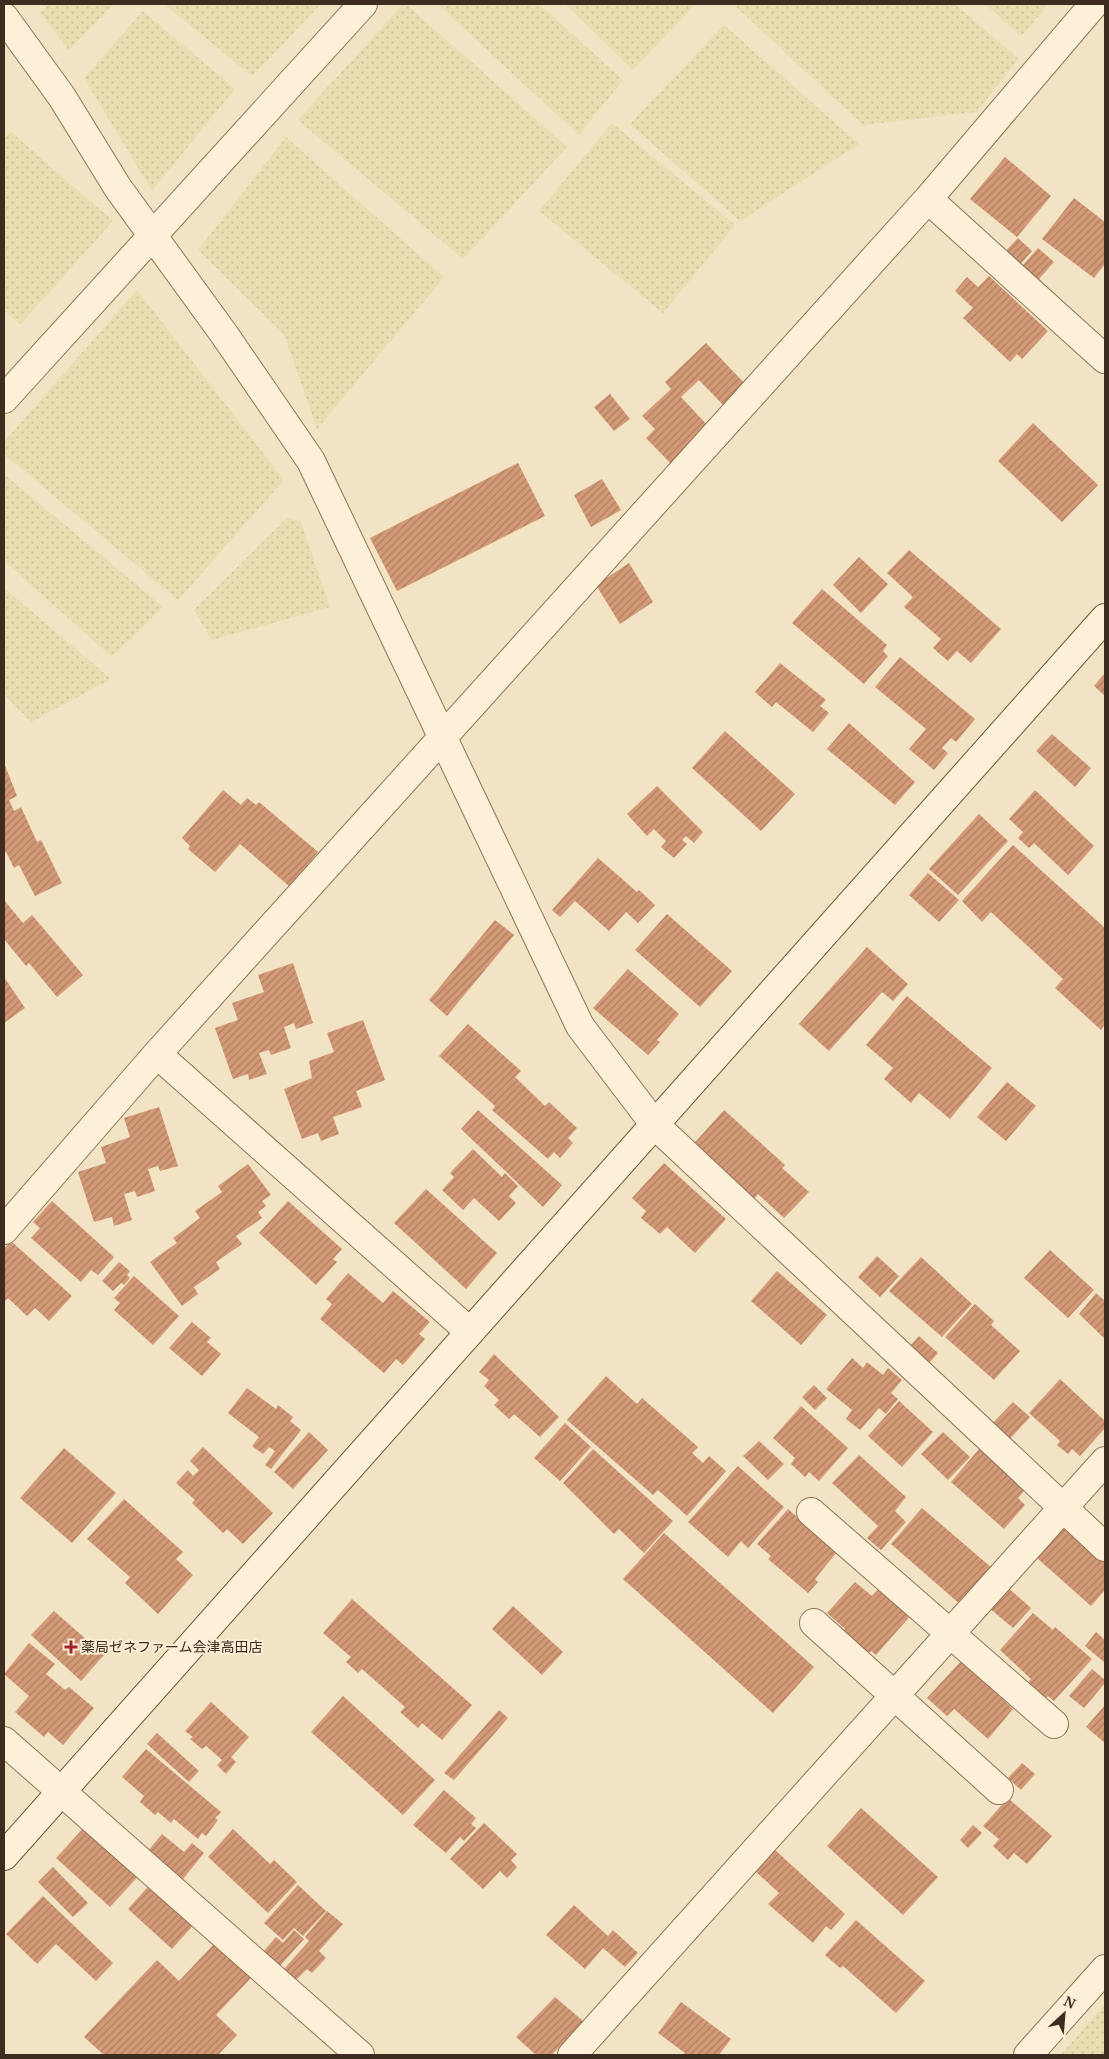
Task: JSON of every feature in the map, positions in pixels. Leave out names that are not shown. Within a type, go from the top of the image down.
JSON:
[{"type":"street","points":[[4,399],[363,4]]},
{"type":"street","points":[[4,1230],[157,1054],[928,199],[1094,4]]},
{"type":"street","points":[[4,17],[62,97],[118,188],[224,334],[311,461],[580,1026],[656,1126],[1105,1547]]},
{"type":"street","points":[[928,199],[1105,359]]},
{"type":"street","points":[[4,1856],[656,1126],[880,870],[1105,618]]},
{"type":"street","points":[[157,1054],[470,1332]]},
{"type":"street","points":[[572,2055],[1105,1461]]},
{"type":"street","points":[[811,1512],[1054,1724]]},
{"type":"street","points":[[814,1623],[999,1790]]},
{"type":"street","points":[[4,1741],[360,2055]]},
{"type":"street","points":[[1028,2055],[1105,1969]]},
{"type":"shaded area","points":[[49,4],[114,4],[69,50],[40,13]]},
{"type":"shaded area","points":[[164,4],[321,4],[252,76]]},
{"type":"shaded area","points":[[403,4],[406,4],[567,147],[463,259],[298,120]]},
{"type":"shaded area","points":[[437,4],[539,4],[623,80],[579,135]]},
{"type":"shaded area","points":[[565,4],[696,4],[633,70]]},
{"type":"shaded area","points":[[733,4],[955,4],[1019,59],[976,112],[863,125]]},
{"type":"shaded area","points":[[985,4],[1049,4],[1021,36]]},
{"type":"shaded area","points":[[143,11],[235,89],[152,191],[84,78]]},
{"type":"shaded area","points":[[724,25],[859,144],[740,221],[630,124]]},
{"type":"shaded area","points":[[612,123],[735,225],[663,313],[539,211]]},
{"type":"shaded area","points":[[11,132],[113,221],[20,325],[4,310],[4,138]]},
{"type":"shaded area","points":[[286,137],[444,277],[317,429],[284,334],[198,250]]},
{"type":"shaded area","points":[[137,290],[284,480],[178,600],[4,454],[4,442]]},
{"type":"shaded area","points":[[4,474],[163,607],[112,657],[4,561]]},
{"type":"shaded area","points":[[287,518],[301,522],[330,607],[212,640],[194,610]]},
{"type":"shaded area","points":[[4,588],[111,679],[31,722],[4,694]]},
{"type":"shaded area","points":[[1105,2004],[1105,2055],[1061,2055]]},
{"type":"building","points":[[1005,157],[1051,196],[1017,237],[970,199]]},
{"type":"building","points":[[1074,198],[1105,222],[1105,264],[1094,278],[1042,239]]},
{"type":"building","points":[[1018,238],[1032,251],[1015,270],[1000,257]]},
{"type":"building","points":[[1038,248],[1054,262],[1039,279],[1041,281],[1034,289],[1016,273]]},
{"type":"building","points":[[989,276],[1048,331],[1022,359],[1017,354],[1010,362],[963,318],[973,308],[955,291],[967,277],[978,287]]},
{"type":"building","points":[[706,343],[750,389],[728,410],[699,380],[681,397],[710,428],[678,471],[646,438],[655,429],[642,416],[671,389],[665,382]]},
{"type":"building","points":[[610,394],[630,419],[614,431],[594,407]]},
{"type":"building","points":[[1033,423],[1098,485],[1062,522],[998,461]]},
{"type":"building","points":[[518,463],[545,516],[397,591],[370,538]]},
{"type":"building","points":[[602,479],[621,510],[591,527],[574,495]]},
{"type":"building","points":[[909,550],[1001,629],[971,663],[957,651],[948,661],[933,648],[941,639],[904,607],[913,597],[887,573]]},
{"type":"building","points":[[859,557],[888,584],[861,613],[833,585]]},
{"type":"building","points":[[629,563],[653,602],[620,624],[596,585]]},
{"type":"building","points":[[822,589],[887,645],[883,651],[888,656],[864,684],[792,623]]},
{"type":"building","points":[[900,657],[975,719],[956,742],[951,738],[942,748],[948,753],[934,770],[909,749],[926,729],[875,687]]},
{"type":"building","points":[[780,663],[826,700],[820,706],[829,713],[813,732],[776,702],[772,707],[755,692]]},
{"type":"building","points":[[1105,673],[1105,696],[1094,686]]},
{"type":"building","points":[[849,723],[915,782],[895,805],[827,749]]},
{"type":"building","points":[[725,731],[795,794],[761,831],[692,768]]},
{"type":"building","points":[[1052,734],[1091,768],[1075,787],[1036,751]]},
{"type":"building","points":[[4,763],[17,796],[9,800],[14,811],[21,807],[37,842],[41,840],[62,883],[35,896],[19,865],[14,868],[6,852],[4,853]]},
{"type":"building","points":[[657,786],[703,832],[694,843],[686,836],[682,840],[687,844],[674,858],[661,847],[666,841],[654,829],[647,836],[627,814]]},
{"type":"building","points":[[223,790],[241,805],[247,798],[256,805],[259,802],[318,852],[289,886],[240,844],[215,872],[188,849],[190,846],[182,838]]},
{"type":"building","points":[[1035,790],[1094,846],[1068,875],[1034,843],[1029,848],[1018,838],[1023,832],[1009,819]]},
{"type":"building","points":[[979,814],[1008,841],[958,895],[929,869]]},
{"type":"building","points":[[1013,845],[1105,928],[1105,1024],[1101,1030],[1055,988],[1063,979],[991,912],[982,922],[962,901]]},
{"type":"building","points":[[598,858],[655,905],[638,923],[626,912],[609,931],[575,901],[560,917],[552,910]]},
{"type":"building","points":[[928,873],[959,900],[939,922],[909,895]]},
{"type":"building","points":[[4,900],[23,923],[32,915],[83,975],[57,997],[29,963],[26,966],[4,939]]},
{"type":"building","points":[[667,914],[732,971],[700,1007],[635,950]]},
{"type":"building","points":[[495,920],[514,935],[447,1016],[429,1000]]},
{"type":"building","points":[[867,947],[908,984],[893,1001],[882,992],[829,1051],[799,1024]]},
{"type":"building","points":[[293,963],[313,1023],[296,1029],[294,1023],[284,1027],[291,1048],[271,1055],[269,1050],[259,1053],[267,1074],[249,1080],[248,1074],[233,1079],[215,1028],[238,1020],[232,1003],[264,992],[258,975]]},
{"type":"building","points":[[628,969],[679,1014],[657,1040],[660,1042],[648,1055],[593,1008]]},
{"type":"building","points":[[4,977],[25,1008],[4,1023]]},
{"type":"building","points":[[907,996],[992,1068],[950,1119],[919,1093],[911,1103],[884,1079],[893,1068],[866,1045]]},
{"type":"building","points":[[363,1020],[385,1080],[356,1091],[362,1107],[333,1117],[339,1134],[321,1141],[318,1133],[302,1139],[284,1089],[312,1078],[309,1061],[334,1052],[327,1033]]},
{"type":"building","points":[[468,1024],[521,1071],[515,1077],[545,1106],[549,1102],[577,1128],[568,1138],[573,1143],[560,1158],[554,1152],[548,1159],[492,1110],[495,1106],[439,1056]]},
{"type":"building","points":[[1007,1082],[1036,1106],[1006,1141],[977,1117]]},
{"type":"building","points":[[159,1107],[178,1166],[160,1171],[158,1166],[148,1169],[155,1191],[137,1197],[135,1191],[124,1194],[132,1220],[114,1226],[112,1217],[94,1222],[78,1172],[106,1163],[101,1147],[130,1137],[124,1118]]},
{"type":"building","points":[[478,1110],[562,1185],[543,1207],[461,1129]]},
{"type":"building","points":[[724,1110],[785,1165],[782,1168],[809,1192],[784,1218],[758,1194],[751,1202],[690,1148]]},
{"type":"building","points":[[473,1149],[502,1177],[505,1173],[518,1186],[509,1196],[516,1203],[499,1221],[474,1198],[463,1210],[442,1190],[454,1177],[450,1173]]},
{"type":"building","points":[[664,1163],[726,1219],[695,1253],[667,1227],[660,1234],[641,1218],[646,1211],[632,1198]]},
{"type":"building","points":[[248,1164],[271,1195],[262,1201],[266,1206],[258,1212],[262,1218],[236,1236],[242,1244],[216,1262],[220,1269],[194,1287],[198,1294],[182,1306],[150,1262],[177,1243],[173,1238],[200,1218],[195,1211],[222,1192],[218,1186]]},
{"type":"building","points":[[426,1189],[497,1253],[466,1289],[394,1223]]},
{"type":"building","points":[[52,1201],[114,1257],[98,1275],[91,1270],[81,1282],[31,1238],[40,1228],[33,1222]]},
{"type":"building","points":[[288,1201],[342,1249],[333,1259],[337,1262],[316,1285],[259,1233]]},
{"type":"building","points":[[11,1241],[72,1296],[49,1321],[35,1308],[27,1316],[8,1298],[4,1302],[4,1249]]},
{"type":"building","points":[[1050,1250],[1094,1290],[1068,1318],[1024,1278]]},
{"type":"building","points":[[877,1256],[899,1276],[880,1297],[858,1277]]},
{"type":"building","points":[[921,1257],[972,1304],[942,1337],[889,1291]]},
{"type":"building","points":[[119,1262],[130,1271],[127,1275],[130,1278],[124,1285],[121,1283],[113,1291],[102,1281]]},
{"type":"building","points":[[777,1271],[827,1315],[801,1345],[751,1301]]},
{"type":"building","points":[[348,1273],[383,1303],[393,1291],[430,1322],[419,1334],[425,1339],[403,1365],[396,1359],[384,1373],[320,1319],[332,1304],[326,1299]]},
{"type":"building","points":[[134,1276],[179,1316],[153,1345],[114,1310],[120,1303],[114,1298]]},
{"type":"building","points":[[1096,1293],[1105,1301],[1105,1339],[1079,1314]]},
{"type":"building","points":[[975,1304],[994,1321],[991,1325],[1020,1351],[994,1380],[945,1337]]},
{"type":"building","points":[[192,1322],[211,1338],[207,1342],[221,1354],[202,1376],[169,1348]]},
{"type":"building","points":[[919,1336],[938,1353],[923,1370],[904,1352]]},
{"type":"building","points":[[494,1354],[559,1417],[540,1437],[514,1414],[509,1419],[494,1405],[499,1400],[484,1386],[489,1380],[479,1372]]},
{"type":"building","points":[[852,1358],[863,1368],[867,1362],[883,1375],[888,1368],[902,1380],[891,1393],[898,1399],[886,1414],[879,1408],[860,1430],[846,1419],[852,1410],[826,1389]]},
{"type":"building","points":[[606,1376],[637,1404],[642,1398],[698,1447],[692,1453],[703,1463],[709,1456],[726,1471],[687,1516],[658,1490],[653,1495],[567,1420]]},
{"type":"building","points":[[1060,1379],[1105,1421],[1105,1428],[1080,1456],[1072,1449],[1068,1454],[1057,1445],[1060,1441],[1029,1413]]},
{"type":"building","points":[[814,1385],[827,1398],[815,1410],[802,1397]]},
{"type":"building","points":[[247,1388],[276,1409],[278,1405],[293,1417],[290,1421],[301,1430],[271,1469],[265,1465],[275,1451],[269,1447],[263,1454],[252,1446],[259,1437],[228,1413]]},
{"type":"building","points":[[899,1401],[933,1432],[902,1467],[868,1436]]},
{"type":"building","points":[[1013,1402],[1030,1417],[1008,1441],[991,1425]]},
{"type":"building","points":[[801,1406],[848,1448],[819,1481],[809,1472],[805,1477],[791,1464],[795,1458],[773,1438]]},
{"type":"building","points":[[565,1423],[591,1447],[560,1481],[534,1458]]},
{"type":"building","points":[[309,1432],[328,1450],[293,1489],[274,1472]]},
{"type":"building","points":[[943,1432],[970,1457],[948,1480],[921,1454]]},
{"type":"building","points":[[759,1441],[784,1464],[768,1480],[743,1456]]},
{"type":"building","points":[[203,1447],[273,1513],[243,1544],[227,1529],[223,1533],[192,1503],[195,1500],[176,1483],[188,1470],[193,1476],[199,1470],[190,1461]]},
{"type":"building","points":[[64,1448],[116,1493],[72,1543],[20,1498]]},
{"type":"building","points":[[593,1449],[673,1521],[644,1553],[619,1529],[614,1534],[563,1483]]},
{"type":"building","points":[[979,1449],[1025,1490],[1018,1498],[1025,1505],[1004,1529],[951,1482]]},
{"type":"building","points":[[859,1455],[906,1497],[895,1511],[906,1522],[881,1550],[867,1538],[878,1526],[832,1483]]},
{"type":"building","points":[[738,1466],[784,1507],[748,1548],[741,1541],[728,1557],[688,1522]]},
{"type":"building","points":[[124,1499],[183,1552],[176,1559],[193,1575],[158,1614],[125,1583],[130,1577],[87,1539]]},
{"type":"building","points":[[922,1508],[992,1568],[961,1605],[891,1544]]},
{"type":"building","points":[[788,1509],[837,1552],[815,1579],[818,1582],[808,1593],[768,1559],[771,1556],[757,1544]]},
{"type":"building","points":[[1064,1527],[1105,1562],[1105,1590],[1091,1606],[1037,1558]]},
{"type":"building","points":[[664,1533],[814,1667],[773,1713],[623,1579]]},
{"type":"building","points":[[855,1582],[872,1596],[881,1586],[912,1614],[876,1655],[871,1651],[869,1653],[843,1631],[845,1629],[827,1613]]},
{"type":"building","points":[[1006,1586],[1031,1608],[1013,1628],[988,1607]]},
{"type":"building","points":[[352,1599],[472,1705],[442,1740],[422,1723],[418,1728],[400,1712],[405,1707],[362,1669],[358,1673],[346,1662],[351,1657],[323,1633]]},
{"type":"building","points":[[513,1606],[563,1652],[542,1675],[492,1629]]},
{"type":"building","points":[[54,1611],[104,1655],[81,1681],[31,1635]]},
{"type":"building","points":[[1033,1613],[1053,1630],[1055,1627],[1092,1659],[1054,1701],[1048,1696],[1044,1700],[1026,1685],[1031,1679],[1000,1650]]},
{"type":"building","points":[[1096,1632],[1105,1640],[1105,1663],[1085,1646]]},
{"type":"building","points":[[29,1643],[55,1664],[46,1674],[65,1690],[69,1687],[94,1708],[63,1745],[48,1732],[44,1737],[15,1712],[29,1696],[4,1674]]},
{"type":"building","points":[[962,1660],[1013,1709],[988,1739],[954,1709],[947,1716],[927,1698]]},
{"type":"building","points":[[1092,1669],[1105,1680],[1105,1683],[1084,1708],[1069,1696]]},
{"type":"building","points":[[343,1696],[435,1780],[403,1815],[311,1732]]},
{"type":"building","points":[[211,1702],[249,1737],[231,1757],[236,1762],[226,1774],[217,1765],[222,1760],[206,1746],[202,1749],[190,1739],[193,1737],[185,1731]]},
{"type":"building","points":[[1105,1705],[1105,1743],[1086,1727]]},
{"type":"building","points":[[499,1710],[508,1718],[454,1780],[444,1773]]},
{"type":"building","points":[[157,1733],[199,1771],[189,1782],[147,1744]]},
{"type":"building","points":[[146,1749],[221,1812],[215,1818],[218,1820],[206,1836],[202,1833],[198,1839],[174,1819],[171,1823],[158,1812],[155,1815],[140,1802],[144,1796],[122,1777]]},
{"type":"building","points":[[1022,1763],[1035,1774],[1021,1790],[1008,1778]]},
{"type":"building","points":[[444,1790],[476,1818],[471,1824],[476,1828],[464,1841],[460,1837],[446,1853],[413,1825]]},
{"type":"building","points":[[1008,1798],[1052,1836],[1027,1864],[1014,1853],[1008,1860],[993,1846],[999,1839],[983,1826]]},
{"type":"building","points":[[861,1808],[938,1877],[903,1915],[827,1846]]},
{"type":"building","points":[[90,1821],[144,1870],[110,1907],[56,1858]]},
{"type":"building","points":[[484,1823],[517,1854],[511,1860],[517,1867],[507,1878],[500,1871],[483,1889],[450,1859]]},
{"type":"building","points":[[973,1825],[982,1833],[968,1848],[960,1840]]},
{"type":"building","points":[[233,1829],[270,1864],[274,1860],[297,1882],[268,1913],[208,1857]]},
{"type":"building","points":[[162,1834],[184,1852],[192,1843],[204,1853],[183,1879],[148,1851]]},
{"type":"building","points":[[774,1849],[845,1914],[831,1930],[826,1926],[813,1943],[768,1904],[779,1893],[754,1870]]},
{"type":"building","points":[[53,1867],[88,1903],[73,1917],[38,1882]]},
{"type":"building","points":[[153,1881],[197,1921],[172,1949],[128,1909]]},
{"type":"building","points":[[298,1885],[326,1911],[303,1936],[294,1928],[283,1940],[264,1923]]},
{"type":"building","points":[[43,1896],[113,1963],[96,1981],[56,1944],[37,1964],[6,1934]]},
{"type":"building","points":[[574,1905],[608,1936],[613,1930],[638,1953],[625,1967],[603,1948],[585,1969],[546,1935]]},
{"type":"building","points":[[327,1911],[343,1924],[319,1951],[326,1958],[312,1973],[307,1969],[296,1980],[284,1969],[309,1941],[305,1937]]},
{"type":"building","points":[[856,1920],[925,1981],[896,2013],[843,1966],[840,1968],[825,1955]]},
{"type":"building","points":[[294,1930],[304,1939],[279,1967],[263,1952],[276,1937],[283,1943]]},
{"type":"building","points":[[216,1942],[252,1977],[216,2015],[237,2035],[218,2055],[104,2055],[84,2037],[157,1960],[179,1981]]},
{"type":"building","points":[[555,1997],[583,2021],[552,2055],[536,2055],[516,2037]]},
{"type":"building","points":[[681,2002],[731,2039],[719,2055],[683,2055],[685,2053],[658,2033]]},
{"type":"place","name":"薬局ゼネファーム会津高田店","points":[[71,1647]]}]
